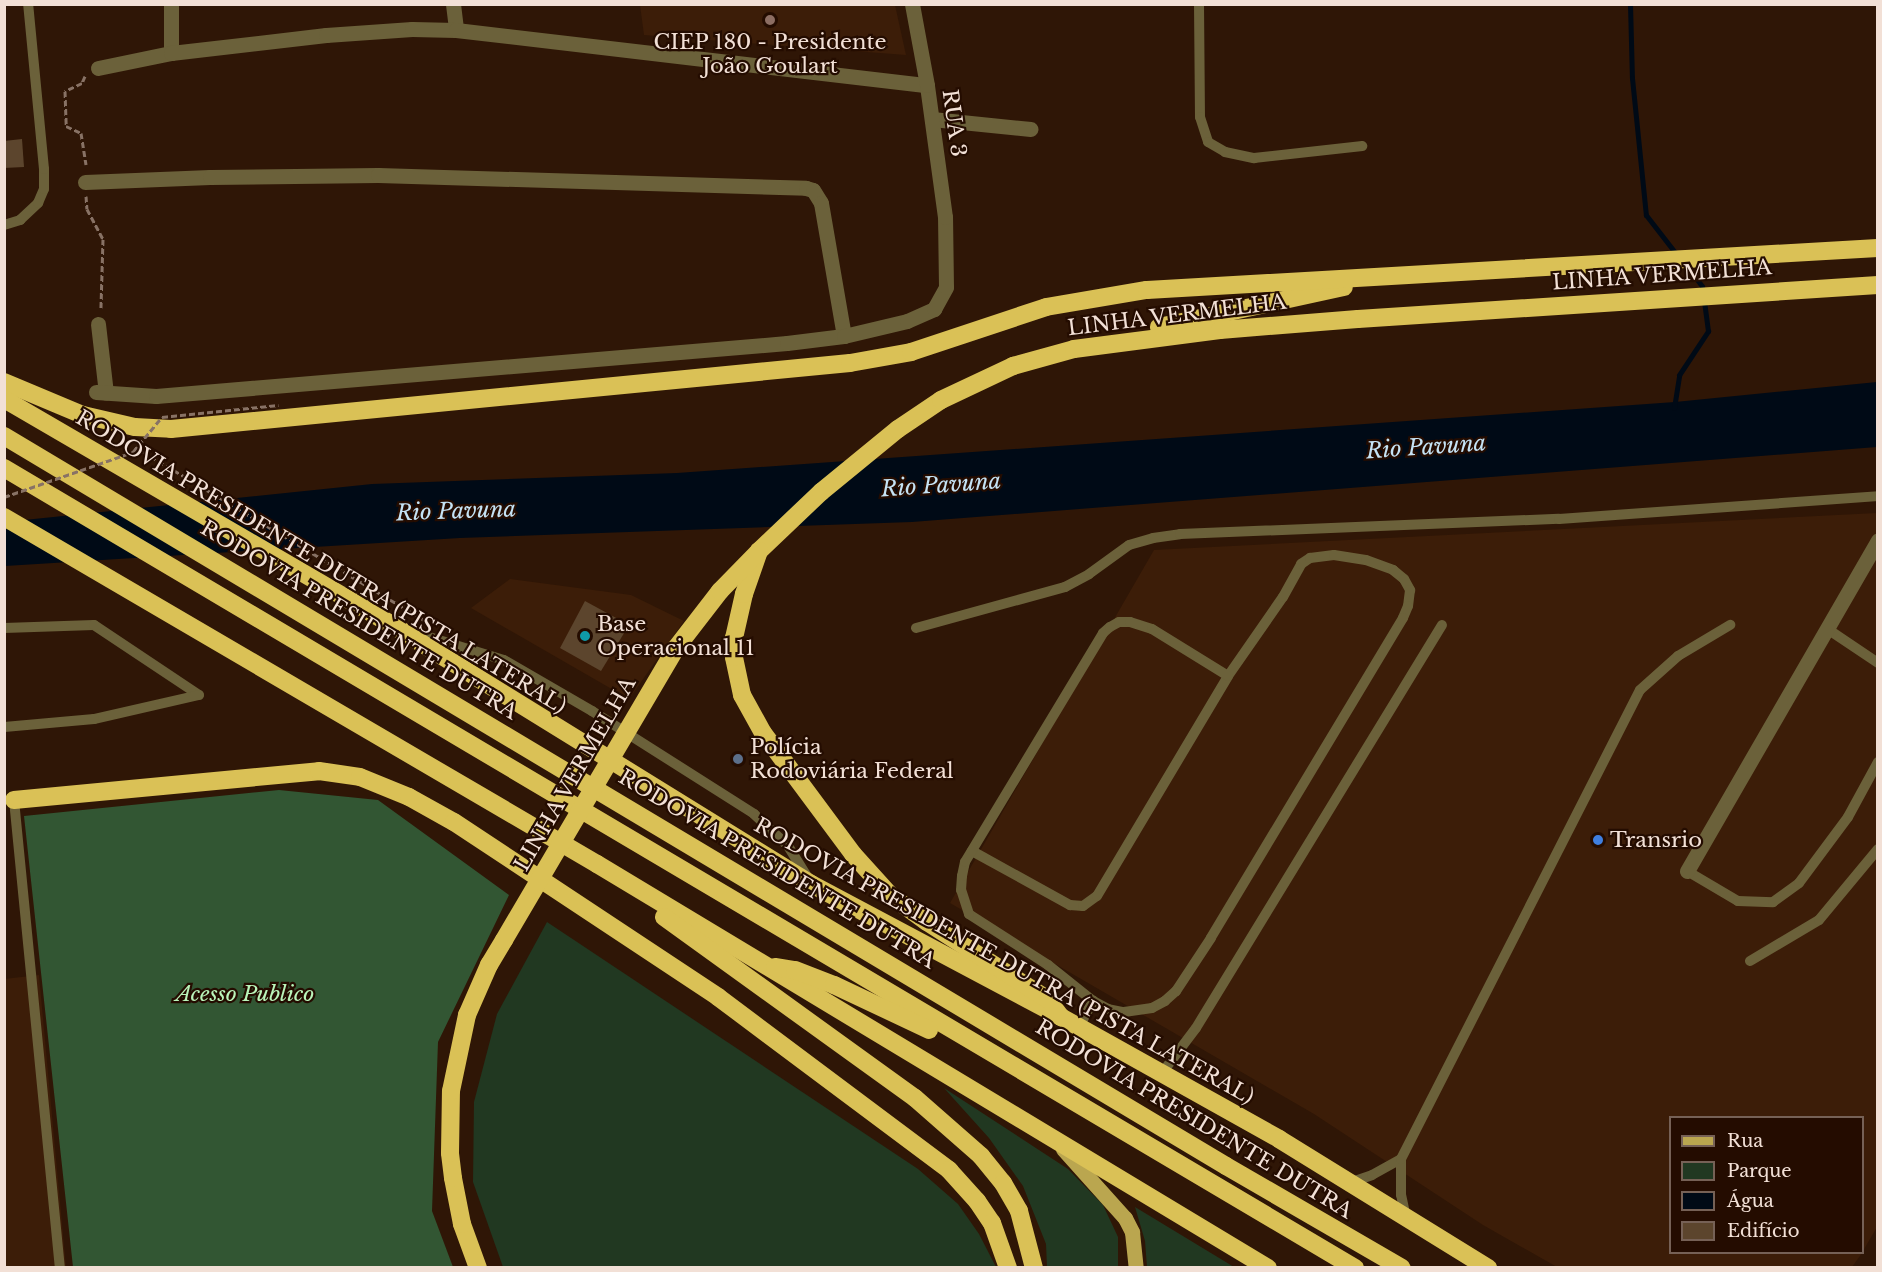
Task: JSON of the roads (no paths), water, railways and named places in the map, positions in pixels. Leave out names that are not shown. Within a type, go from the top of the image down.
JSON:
[{"type":"highway","name":"LINHA VERMELHA","points":[[1396,276],[1878,248]]},
{"type":"highway","points":[[1118,342],[1170,324],[1396,276]]},
{"type":"highway","points":[[4,382],[82,416],[135,427],[171,429],[850,363],[911,352],[1046,307],[1147,290],[1396,276]]},
{"type":"highway","name":"LINHA VERMELHA","points":[[477,1268],[462,1224],[453,1178],[450,1153],[451,1091],[467,1015],[489,965],[676,648],[720,591],[840,475],[927,409],[1013,366],[1074,349],[1118,342],[1346,320],[1722,293],[1878,285]]},
{"type":"highway","name":"RODOVIA PRESIDENTE DUTRA (PISTA LATERAL)","points":[[4,399],[392,626],[811,884],[1061,1017],[1279,1139],[1488,1268]]},
{"type":"highway","name":"RODOVIA PRESIDENTE DUTRA","points":[[4,436],[1226,1166],[1402,1268]]},
{"type":"highway","points":[[4,468],[1355,1268]]},
{"type":"highway","points":[[4,517],[597,864],[1268,1268]]},
{"type":"highway","points":[[759,551],[744,594],[734,638],[734,657],[742,695],[763,733],[853,854],[890,895],[905,908],[1039,993],[1057,1008],[1061,1017]]},
{"type":"highway","points":[[9,800],[296,771],[341,772],[379,783],[454,822],[641,944],[718,997],[933,1157],[949,1170],[977,1201],[992,1223],[1008,1268]]},
{"type":"highway","points":[[597,864],[708,951],[915,1098],[981,1156],[1004,1183],[1019,1211],[1034,1268]]},
{"type":"highway","points":[[761,964],[795,970],[910,1019],[1135,1148],[1212,1183]]},
{"type":"main road","points":[[1054,1140],[1116,1204],[1125,1218],[1132,1232],[1136,1268]]},
{"type":"street","points":[[171,4],[171,53]]},
{"type":"street","points":[[453,4],[456,30]]},
{"type":"street","name":"RUA 3","points":[[98,324],[101,392],[156,396],[374,376],[705,351],[843,336],[907,321],[934,309],[946,287],[941,177],[912,4]]},
{"type":"street","points":[[98,68],[171,53],[378,30],[456,30],[927,85]]},
{"type":"street","points":[[932,119],[1030,129]]},
{"type":"street","points":[[86,182],[210,177],[378,175],[806,188],[813,190],[821,203],[843,336]]},
{"type":"street","points":[[1687,872],[1878,540]]},
{"type":"lane","points":[[4,225],[20,220],[38,203],[44,189],[28,4]]},
{"type":"lane","points":[[1199,4],[1200,117],[1208,142],[1225,152],[1254,158],[1362,146]]},
{"type":"lane","points":[[916,628],[1065,587],[1089,574],[1129,545],[1180,534],[1559,519],[1878,496]]},
{"type":"lane","points":[[972,851],[1070,905],[1083,906],[1097,896],[1228,676],[1283,597],[1301,564],[1310,558],[1334,555],[1366,560],[1393,570],[1404,579],[1410,590],[1408,606],[1403,618],[1211,938],[1176,992],[1165,1001],[1138,1012],[1108,1009],[1093,1001],[1048,965],[969,914],[961,890],[965,862],[1103,633],[1110,627],[1119,622],[1131,622],[1152,628],[1228,676]]},
{"type":"lane","points":[[1162,1073],[1196,1028],[1442,625]]},
{"type":"lane","points":[[1406,1218],[1401,1195],[1401,1159],[1640,690],[1678,656],[1730,625]]},
{"type":"lane","points":[[4,628],[94,626],[199,695],[94,719],[4,727]]},
{"type":"lane","points":[[392,626],[490,654],[592,711],[754,814],[788,846],[811,884]]},
{"type":"lane","points":[[1826,628],[1878,663]]},
{"type":"lane","points":[[1687,872],[1738,901],[1773,902],[1799,883],[1848,817],[1878,762]]},
{"type":"lane","points":[[9,800],[60,1268]]},
{"type":"lane","points":[[1750,960],[1819,920],[1878,849]]},
{"type":"lane","points":[[1079,1027],[1093,1001]]},
{"type":"lane","points":[[1349,1183],[1378,1172],[1401,1159]]},
{"type":"water","name":"Rio Pavuna","points":[[1877,382],[1877,447],[912,522],[460,538],[5,566],[5,522],[372,484],[677,473],[1675,402]]},
{"type":"waterway","points":[[1630,4],[1632,78],[1646,215],[1677,255]]},
{"type":"waterway","points":[[1674,408],[1679,375],[1708,331],[1702,286],[1683,262]]},
{"type":"place","name":"CIEP 180 - Presidente João Goulart","points":[[770,20]]},
{"type":"place","name":"Base Operacional 11","points":[[585,636]]},
{"type":"place","name":"Polícia Rodoviária Federal","points":[[738,759]]},
{"type":"place","name":"Transrio","points":[[1598,840]]},
{"type":"park label","name":"Acesso Publico","points":[[245,994]]}]
